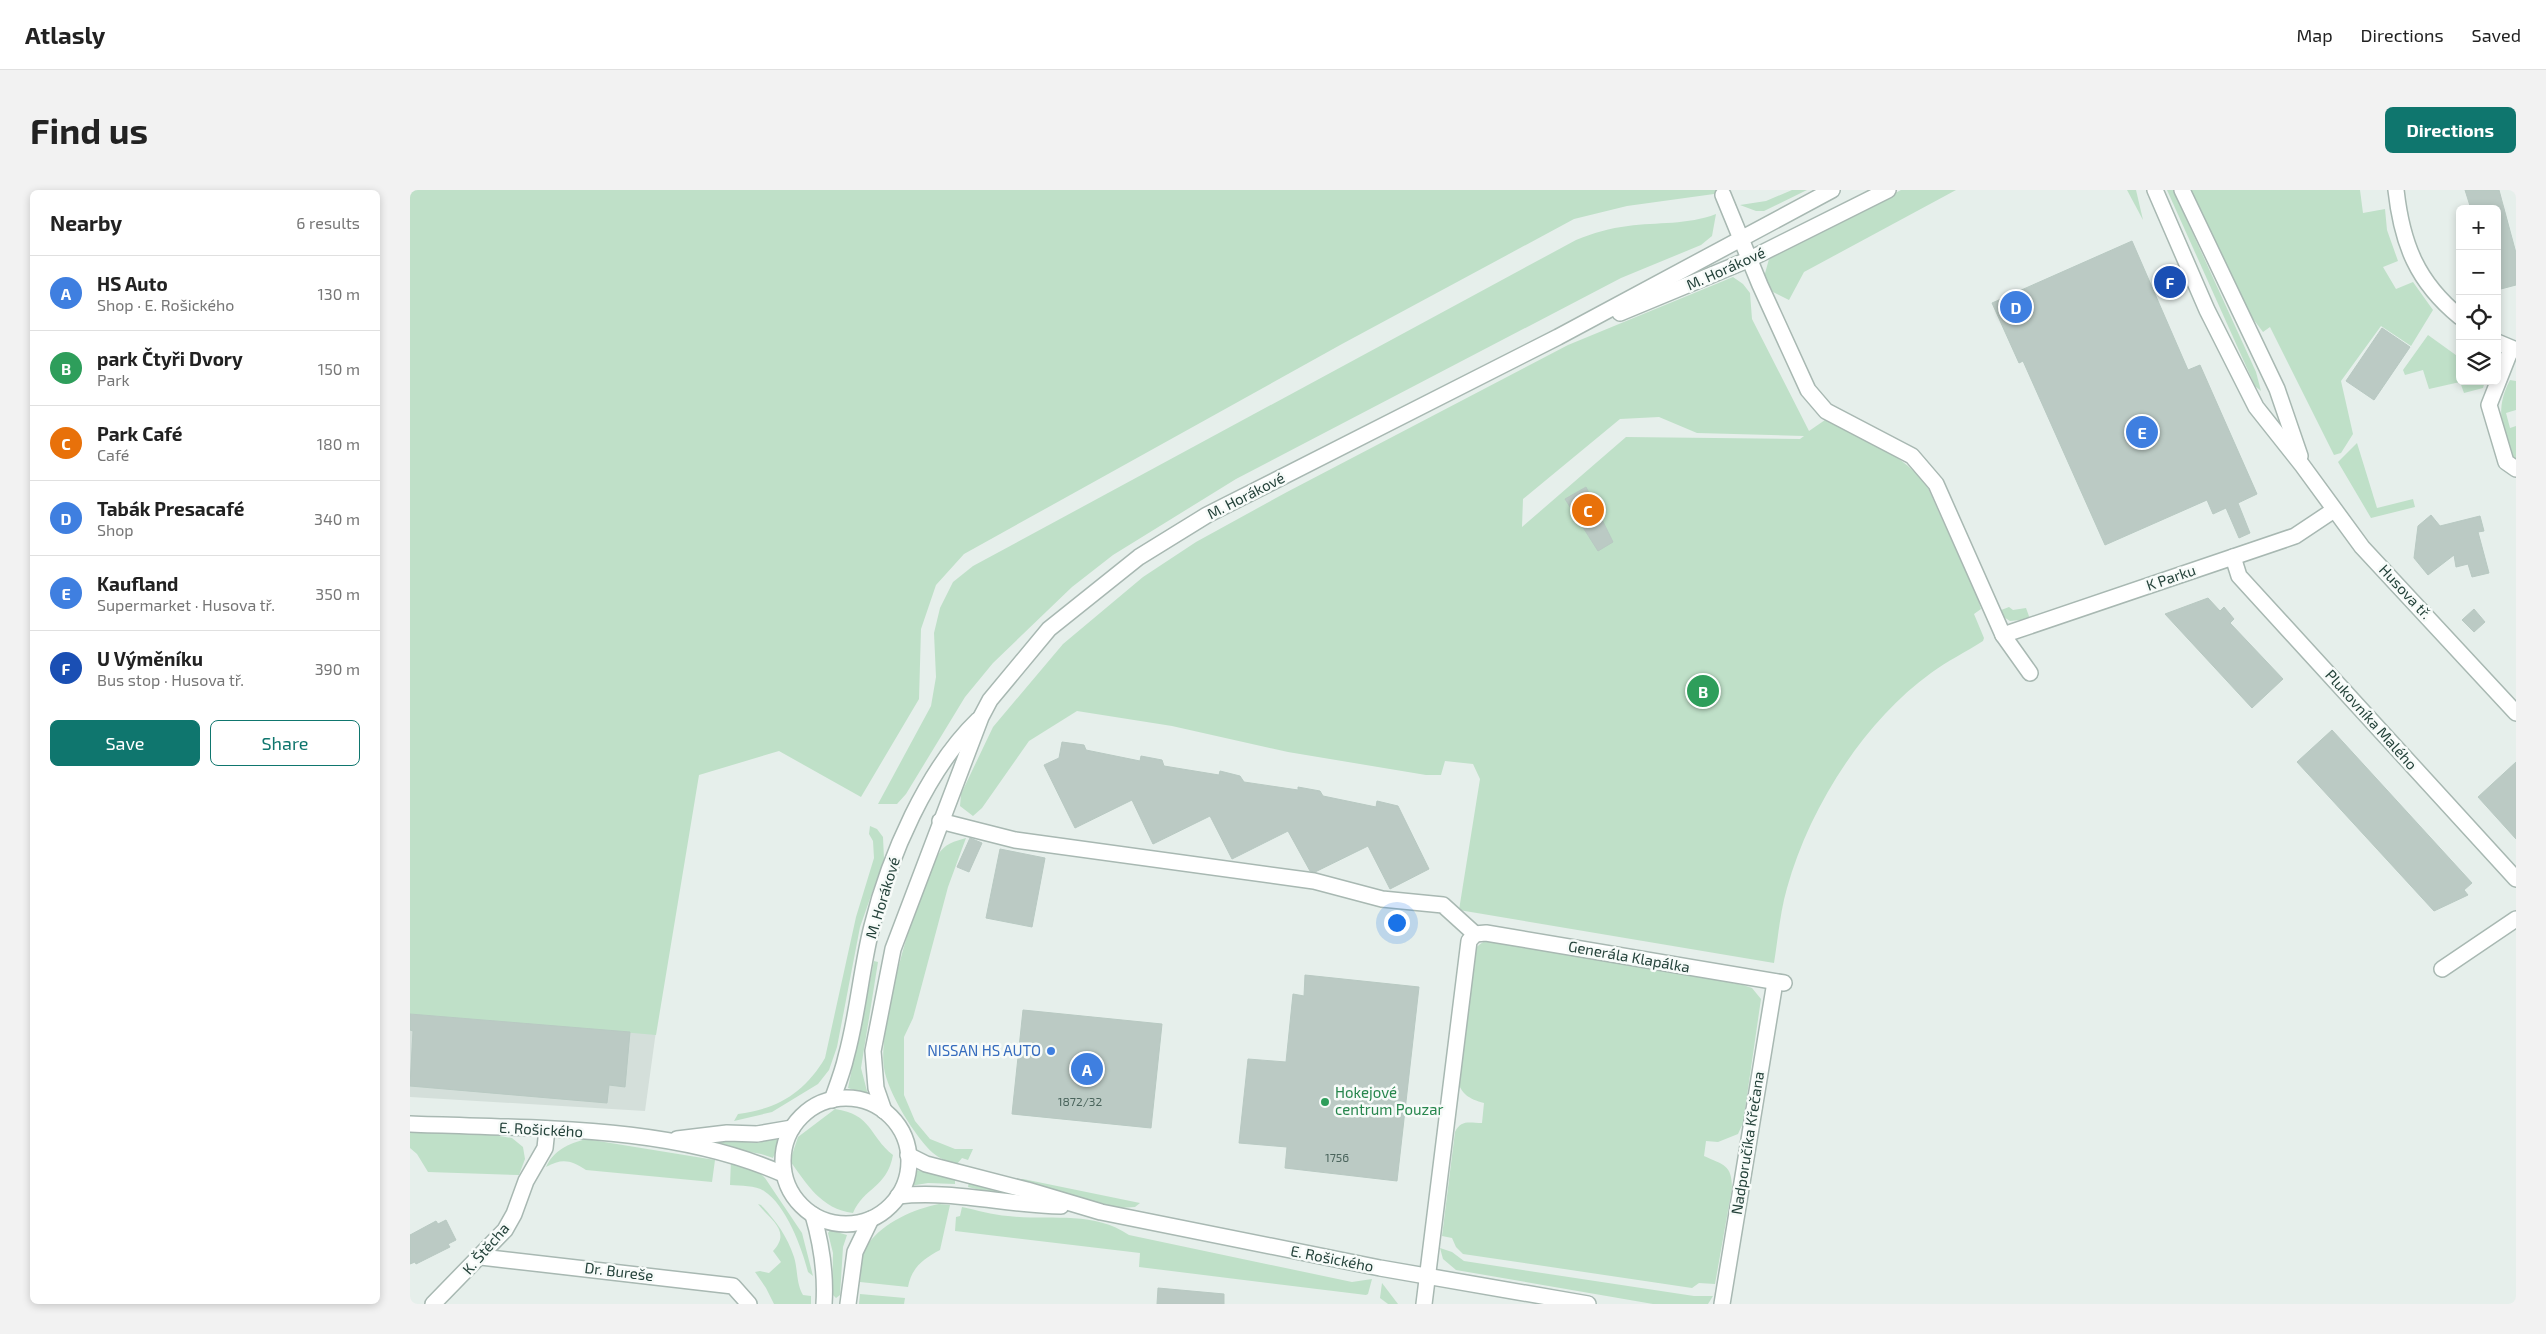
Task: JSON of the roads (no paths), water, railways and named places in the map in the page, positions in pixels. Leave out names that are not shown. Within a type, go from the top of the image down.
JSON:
[{"type":"street","name":"M. Horákové","points":[[884,1111],[876,1088],[873,1051],[892,949],[981,717],[990,700],[1050,630],[1139,558],[1207,515],[1558,337],[1742,240],[1832,190]]},
{"type":"street","name":"M. Horákové","points":[[1558,337],[1750,259],[1888,190]]},
{"type":"street","name":"Husova tř.","points":[[2155,190],[2207,310],[2256,408],[2302,465],[2362,546],[2516,713]]},
{"type":"street","name":"Husova tř.","points":[[2182,190],[2277,389],[2302,465]]},
{"type":"street","points":[[2396,190],[2399,221],[2415,264],[2428,286],[2456,313]]},
{"type":"street","points":[[1723,195],[1808,390],[1826,411],[1912,456],[1936,484],[2003,635],[2030,673]]},
{"type":"street","points":[[2501,344],[2514,350],[2489,405],[2511,466]]},
{"type":"street","name":"K Parku","points":[[2003,635],[2295,536],[2334,510]]},
{"type":"street","name":"Plukovníka Malého","points":[[2232,557],[2239,576],[2516,879]]},
{"type":"street","name":"M. Horákové","points":[[832,1100],[847,1056],[872,926],[898,848],[930,781],[958,739],[981,717]]},
{"type":"street","points":[[940,821],[1015,840],[1314,881],[1382,899],[1443,905],[1475,934],[1469,941],[1467,951],[1430,1241],[1424,1304]]},
{"type":"street","points":[[2442,969],[2516,919]]},
{"type":"street","name":"Generála Klapálka","points":[[1475,934],[1486,932],[1779,983]]},
{"type":"street","name":"Nadporučíka Křečana","points":[[1722,1304],[1779,983]]},
{"type":"street","points":[[850,1099],[868,1102],[884,1111],[896,1123],[904,1138],[908,1155],[905,1183],[898,1196],[886,1210],[871,1219],[852,1224],[838,1223],[813,1216],[799,1205],[789,1190],[784,1174],[782,1158],[785,1142],[792,1128],[803,1115],[817,1105],[832,1100],[850,1099]]},
{"type":"street","name":"E. Rošického","points":[[410,1124],[547,1129],[672,1140],[754,1161],[784,1174]]},
{"type":"street","name":"E. Rošického","points":[[672,1140],[710,1134],[757,1134],[792,1128]]},
{"type":"street","name":"K. Štěcha","points":[[433,1304],[481,1257],[505,1230],[514,1214],[526,1181],[545,1148],[547,1129]]},
{"type":"street","name":"E. Rošického","points":[[908,1155],[926,1164],[1027,1190],[1077,1206],[1428,1277],[1588,1304]]},
{"type":"street","name":"E. Rošického","points":[[898,1196],[926,1193],[955,1194],[1000,1202],[1077,1206]]},
{"type":"street","points":[[813,1216],[822,1248],[825,1281],[824,1304]]},
{"type":"street","points":[[848,1304],[855,1252],[871,1219]]},
{"type":"street","name":"Dr. Bureše","points":[[481,1257],[733,1286],[749,1304]]},
{"type":"place","name":"U Výměníku","points":[[2170,282]]},
{"type":"place","name":"Tabák Presacafé","points":[[2016,307]]},
{"type":"place","name":"Kaufland","points":[[2142,432]]},
{"type":"place","name":"Park Café","points":[[1588,510]]},
{"type":"place","name":"park Čtyři Dvory","points":[[1703,691]]},
{"type":"place","name":"NISSAN HS AUTO","points":[[1051,1051]]},
{"type":"place","name":"HS Auto","points":[[1087,1069]]},
{"type":"place","name":"Hokejové centrum Pouzar","points":[[1325,1102]]}]
